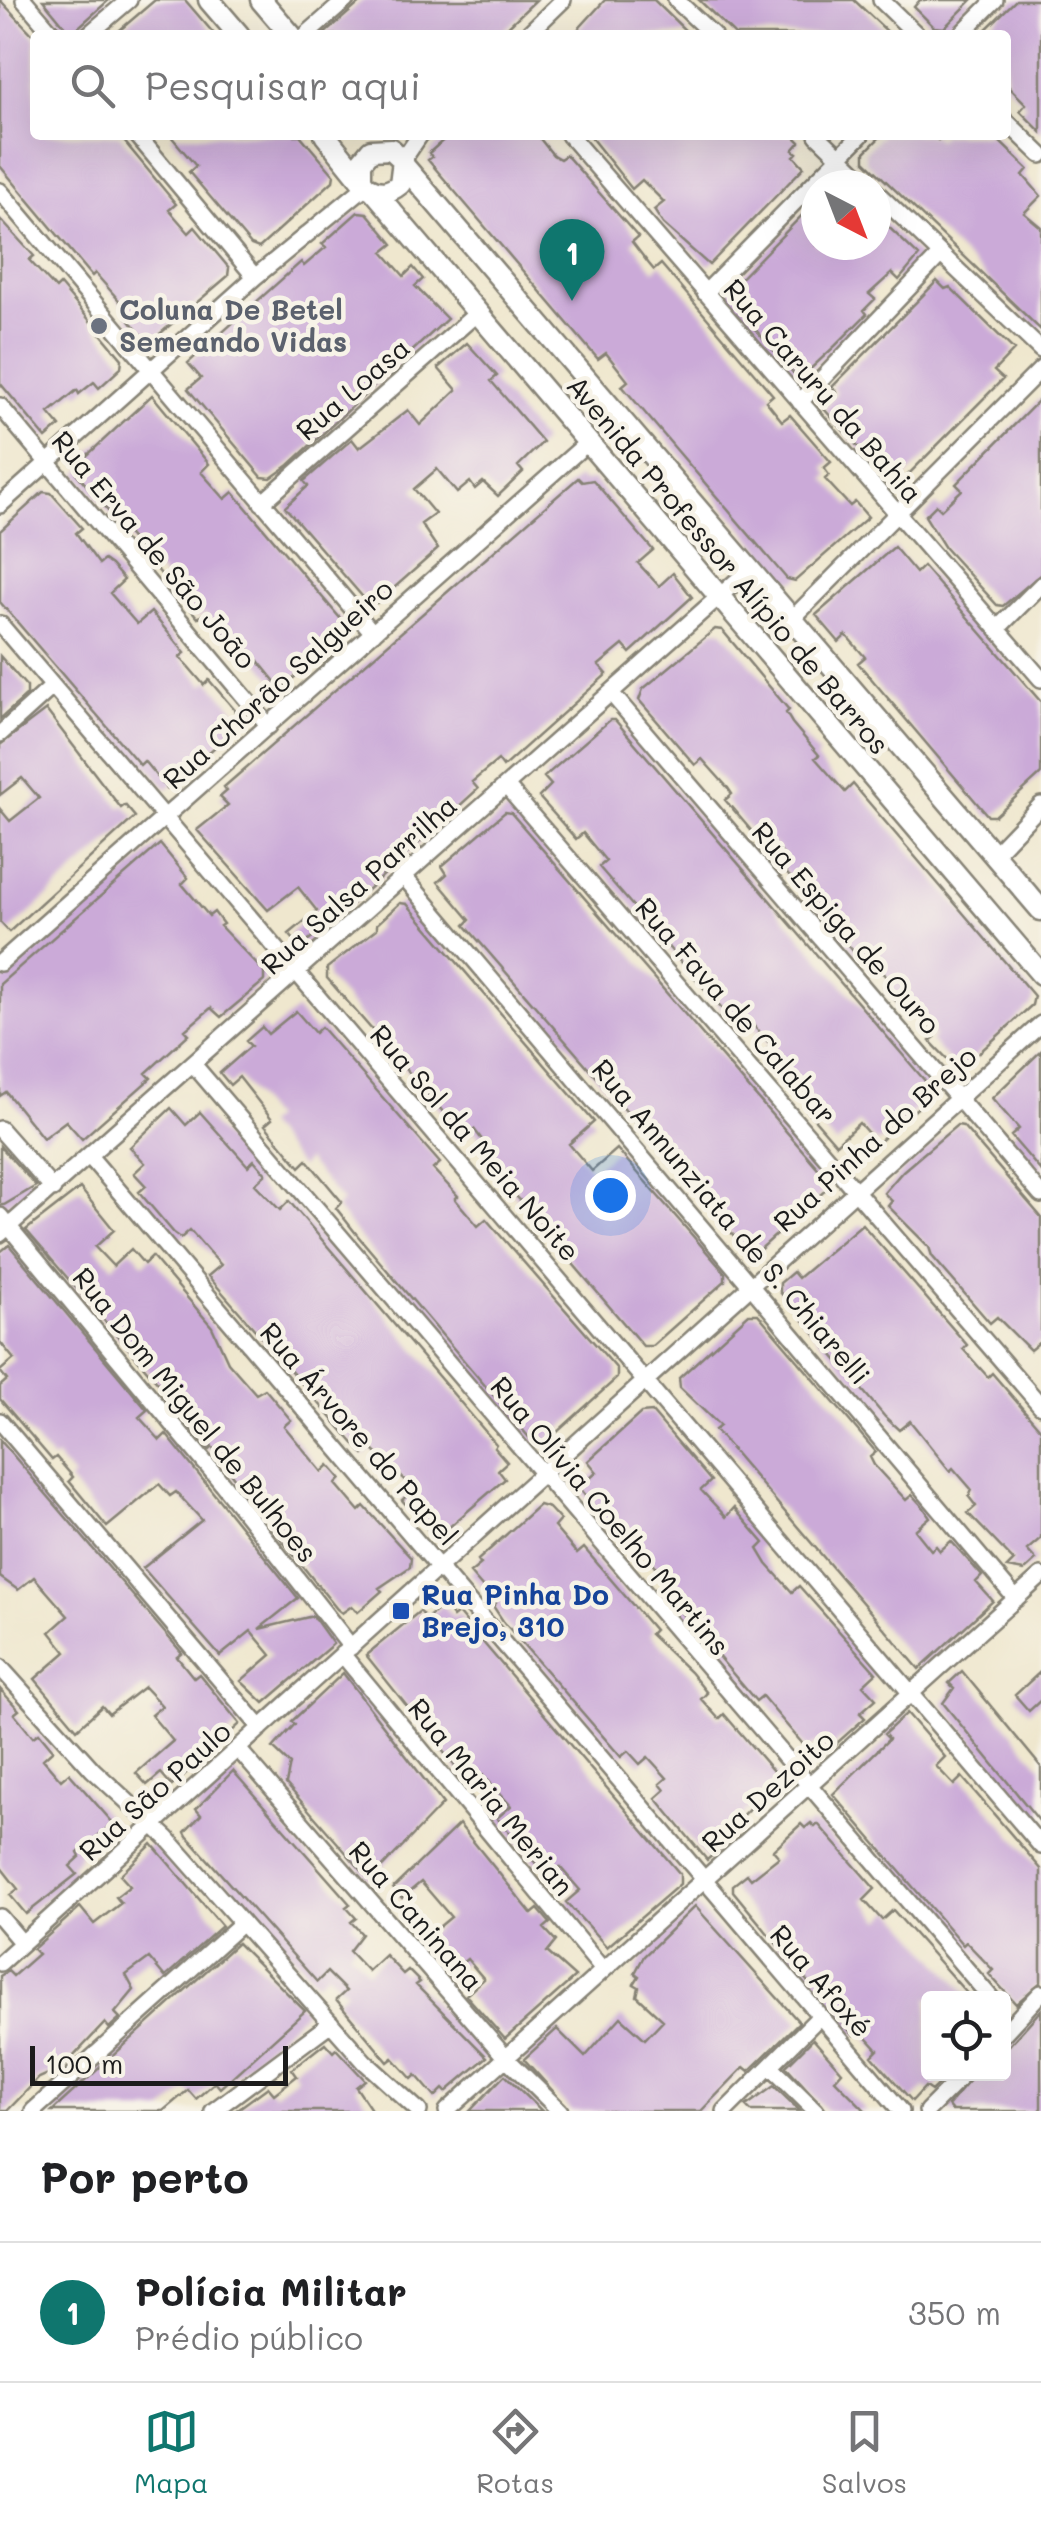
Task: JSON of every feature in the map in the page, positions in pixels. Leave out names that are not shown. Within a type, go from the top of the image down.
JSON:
[{"type":"street","points":[[24,0],[50,30]]},
{"type":"street","points":[[94,30],[129,0]]},
{"type":"street","points":[[209,0],[235,30]]},
{"type":"street","points":[[261,0],[287,30]]},
{"type":"street","points":[[312,30],[346,0]]},
{"type":"street","points":[[532,30],[562,0]]},
{"type":"street","points":[[676,0],[708,30]]},
{"type":"street","points":[[880,0],[912,30]]},
{"type":"street","points":[[965,30],[995,0]]},
{"type":"street","points":[[1011,126],[1041,155]]},
{"type":"street","points":[[141,140],[256,277]]},
{"type":"street","name":"Avenida Professor Alípio de Barros","points":[[329,140],[1041,974]]},
{"type":"street","name":"Rua Caruru da Bahia","points":[[573,140],[1041,679]]},
{"type":"street","points":[[822,140],[853,170]]},
{"type":"street","points":[[705,294],[856,140]]},
{"type":"street","points":[[392,152],[400,184],[393,190],[367,185],[365,156],[392,152]]},
{"type":"street","name":"Avenida Professor Alípio de Barros","points":[[392,152],[1041,910]]},
{"type":"street","points":[[0,506],[256,277],[367,185]]},
{"type":"street","points":[[0,190],[373,633]]},
{"type":"street","points":[[891,206],[1041,350]]},
{"type":"street","points":[[800,402],[941,254]]},
{"type":"street","name":"Rua Loasa","points":[[262,503],[477,313]]},
{"type":"street","points":[[792,619],[1041,369]]},
{"type":"street","name":"Rua Erva de São João","points":[[0,406],[269,726]]},
{"type":"street","name":"Rua Chorão Salgueiro","points":[[0,963],[588,442]]},
{"type":"street","name":"Rua Salsa Parrilha","points":[[3,1226],[90,1157],[749,570]]},
{"type":"street","points":[[998,629],[1041,585]]},
{"type":"street","name":"Rua Sol da Meia Noite","points":[[0,624],[162,820],[646,1379],[1041,1846]]},
{"type":"street","points":[[0,734],[52,687]]},
{"type":"street","name":"Rua Espiga de Ouro","points":[[612,694],[1041,1195]]},
{"type":"street","name":"Rua Fava de Calabar","points":[[508,787],[1041,1406]]},
{"type":"street","points":[[993,855],[1041,805]]},
{"type":"street","name":"Rua Annunziata de S. Chiarelli","points":[[405,878],[1016,1599]]},
{"type":"street","name":"Rua Pinha do Brejo","points":[[346,1651],[1041,1024]]},
{"type":"street","name":"Rua Olívia Coelho Martins","points":[[193,1064],[985,1991]]},
{"type":"street","points":[[0,1129],[53,1189]]},
{"type":"street","name":"Rua Árvore do Papel","points":[[90,1157],[704,1883]]},
{"type":"street","name":"Rua Dom Miguel de Bulhoes","points":[[3,1226],[201,1456],[346,1651]]},
{"type":"street","points":[[0,1421],[261,1728]]},
{"type":"street","name":"Rua Dezoito","points":[[447,2111],[1041,1576]]},
{"type":"street","name":"Rua São Paulo","points":[[0,1963],[346,1651]]},
{"type":"street","name":"Rua Maria Merian","points":[[346,1651],[603,1970]]},
{"type":"street","points":[[0,1667],[93,1770],[154,1825],[330,2024],[419,2111]]},
{"type":"street","name":"Rua Caninana","points":[[238,1749],[506,2058],[560,2111]]},
{"type":"street","name":"Rua Afoxé","points":[[704,1883],[900,2111]]},
{"type":"street","points":[[0,1918],[22,1943]]},
{"type":"street","points":[[33,2111],[242,1923]]},
{"type":"street","points":[[1011,2019],[1041,1993]]},
{"type":"street","points":[[725,2111],[772,2068],[818,2017]]},
{"type":"street","points":[[214,2111],[330,2024]]},
{"type":"street","points":[[772,2068],[816,2111]]},
{"type":"street","points":[[928,2111],[957,2081]]},
{"type":"building","points":[[0,0],[30,32],[30,140],[123,140],[176,204],[169,210],[189,233],[195,227],[229,268],[228,276],[155,338],[145,338],[127,317],[131,314],[95,273],[92,276],[0,166]]},
{"type":"building","points":[[43,0],[109,0],[75,30],[68,30]]},
{"type":"building","points":[[155,0],[185,0],[211,30],[120,30]]},
{"type":"building","points":[[363,0],[536,0],[504,30],[329,30]]},
{"type":"building","points":[[605,0],[654,0],[685,30],[578,30]]},
{"type":"building","points":[[699,0],[854,0],[886,30],[730,30]]},
{"type":"building","points":[[920,0],[972,0],[944,28],[934,27],[914,7]]},
{"type":"building","points":[[1016,0],[1041,0],[1041,132],[1020,111],[1026,104],[1011,89],[1011,30],[985,30]]},
{"type":"building","points":[[174,140],[304,140],[334,175],[333,181],[259,248],[251,245],[189,172],[196,166]]},
{"type":"building","points":[[443,140],[541,140],[553,155],[560,159],[566,155],[638,237],[632,242],[654,270],[661,264],[773,395],[766,401],[782,421],[790,415],[831,462],[824,468],[829,475],[825,479],[850,506],[855,502],[868,517],[795,581],[787,579],[622,386],[628,381],[606,353],[598,359],[428,160],[432,157],[429,153]]},
{"type":"building","points":[[593,140],[798,140],[794,156],[804,167],[709,265],[663,224],[654,210],[664,202],[642,180],[632,189]]},
{"type":"building","points":[[877,140],[998,140],[1028,169],[1023,175],[1041,196],[1024,213],[1041,227],[1041,330],[891,186],[891,170],[874,170],[865,161],[865,152]]},
{"type":"building","points":[[358,212],[367,213],[393,244],[383,252],[404,276],[413,267],[423,279],[415,286],[447,319],[289,465],[271,478],[262,477],[188,389],[201,378],[188,363],[301,262],[304,266],[326,247],[322,244]]},
{"type":"building","points":[[801,216],[801,260],[891,260],[891,229],[919,256],[899,280],[892,273],[869,294],[875,299],[864,310],[867,314],[804,375],[795,375],[728,298],[730,289]]},
{"type":"building","points":[[0,219],[34,256],[29,260],[56,289],[60,285],[122,359],[121,368],[99,388],[94,382],[79,394],[77,390],[49,413],[60,426],[46,438],[0,383]]},
{"type":"building","points":[[937,281],[945,289],[950,287],[1014,350],[994,371],[1003,379],[895,488],[824,409],[837,392],[832,387]]},
{"type":"building","points":[[467,343],[497,376],[491,381],[543,442],[518,466],[523,472],[498,496],[483,482],[475,489],[470,482],[457,493],[437,469],[414,489],[435,514],[421,524],[438,549],[377,603],[368,603],[285,507],[308,486],[304,481],[352,439],[359,448],[408,410],[420,425],[457,390],[438,368]]},
{"type":"building","points":[[152,395],[209,464],[201,472],[225,499],[233,492],[345,624],[344,634],[281,689],[247,647],[241,653],[205,613],[198,618],[77,474],[84,468],[80,462]]},
{"type":"building","points":[[1041,398],[1041,574],[1003,606],[997,605],[945,548],[925,516],[936,505],[941,510],[962,490],[956,484]]},
{"type":"building","points":[[578,478],[582,482],[593,480],[653,550],[638,563],[659,586],[673,573],[692,597],[630,653],[623,645],[599,665],[607,674],[503,767],[498,760],[472,782],[478,789],[342,913],[305,943],[295,941],[289,934],[317,911],[298,887],[268,910],[197,830],[228,805],[220,797],[227,791],[224,787]]},
{"type":"building","points":[[43,492],[51,493],[82,528],[76,533],[99,564],[104,560],[124,580],[110,593],[137,624],[151,612],[185,653],[180,657],[204,685],[209,680],[239,715],[239,726],[167,789],[144,761],[140,765],[0,602],[0,531]]},
{"type":"building","points":[[894,547],[916,573],[923,566],[1041,702],[1041,774],[995,816],[988,816],[858,663],[865,657],[846,635],[839,642],[816,615]]},
{"type":"building","points":[[715,629],[722,630],[789,710],[786,713],[792,723],[819,755],[815,758],[845,792],[853,784],[1034,996],[1032,1005],[959,1071],[930,1041],[935,1037],[926,1026],[930,1024],[910,1001],[902,1008],[884,987],[891,981],[866,954],[860,959],[778,863],[785,857],[761,830],[755,835],[725,800],[732,794],[728,788],[702,759],[695,765],[639,700],[643,689]]},
{"type":"building","points":[[0,656],[27,687],[27,695],[0,719]]},
{"type":"building","points":[[46,710],[121,808],[125,805],[135,817],[9,932],[0,922],[0,809],[10,821],[39,798],[22,778],[0,795],[0,745]]},
{"type":"building","points":[[610,720],[615,720],[932,1089],[930,1097],[877,1143],[859,1123],[836,1144],[803,1106],[812,1099],[789,1071],[781,1078],[769,1064],[774,1060],[766,1050],[771,1045],[750,1022],[746,1027],[738,1019],[734,1023],[599,867],[606,861],[583,833],[576,839],[539,797],[551,785],[544,777]]},
{"type":"building","points":[[505,812],[511,813],[829,1181],[829,1187],[755,1254],[748,1252],[465,925],[470,920],[438,882],[447,874],[442,866]]},
{"type":"building","points":[[160,844],[188,878],[182,884],[209,916],[214,912],[223,924],[220,926],[264,972],[264,981],[221,1017],[211,1008],[185,1030],[189,1034],[146,1073],[151,1078],[82,1139],[66,1121],[43,1138],[6,1092],[0,1096],[0,984]]},
{"type":"building","points":[[400,903],[407,904],[594,1122],[569,1144],[592,1171],[617,1149],[725,1273],[725,1281],[652,1346],[643,1346],[551,1238],[554,1235],[512,1192],[518,1188],[474,1129],[465,1137],[327,978],[327,968],[377,929],[377,924]]},
{"type":"building","points":[[296,1011],[315,1033],[321,1027],[440,1163],[433,1169],[478,1226],[486,1219],[617,1369],[617,1378],[544,1444],[533,1442],[358,1236],[336,1208],[342,1202],[307,1160],[300,1167],[265,1125],[272,1119],[239,1077],[230,1085],[220,1073],[251,1046],[246,1041],[262,1027],[268,1034]]},
{"type":"building","points":[[1041,1051],[1041,1171],[1011,1136],[1019,1129],[992,1098]]},
{"type":"building","points":[[171,1108],[186,1125],[200,1112],[248,1166],[254,1160],[266,1174],[255,1184],[280,1210],[289,1201],[496,1444],[494,1447],[507,1462],[498,1470],[505,1479],[440,1535],[432,1534],[402,1500],[414,1489],[371,1448],[364,1455],[208,1276],[221,1265],[190,1230],[181,1238],[174,1233],[139,1192],[146,1186],[134,1173],[145,1163],[130,1147]]},
{"type":"building","points":[[957,1125],[963,1126],[1041,1217],[1041,1341],[1030,1350],[997,1317],[990,1323],[932,1256],[929,1247],[888,1206],[892,1201],[884,1193],[903,1171]]},
{"type":"building","points":[[0,1146],[36,1186],[4,1205],[0,1205]]},
{"type":"building","points":[[80,1188],[114,1230],[95,1247],[113,1266],[131,1249],[144,1264],[152,1256],[212,1327],[228,1362],[256,1394],[265,1389],[291,1420],[284,1426],[322,1472],[329,1465],[341,1479],[336,1484],[359,1511],[364,1506],[411,1558],[410,1567],[379,1588],[382,1591],[358,1612],[352,1606],[342,1613],[337,1609],[272,1528],[280,1521],[274,1512],[277,1509],[260,1490],[249,1499],[212,1447],[209,1450],[183,1419],[185,1414],[26,1230]]},
{"type":"building","points":[[862,1224],[967,1345],[963,1349],[988,1377],[992,1373],[1041,1430],[1041,1538],[1027,1550],[1036,1560],[1024,1571],[1007,1568],[1014,1561],[968,1513],[976,1506],[969,1497],[972,1490],[953,1468],[950,1471],[910,1421],[899,1430],[885,1417],[780,1292],[780,1283],[793,1272],[798,1278]]},
{"type":"building","points":[[9,1245],[147,1410],[139,1417],[160,1440],[166,1434],[298,1598],[259,1629],[313,1616],[333,1644],[264,1703],[241,1681],[271,1655],[251,1631],[220,1656],[143,1568],[202,1520],[176,1492],[170,1496],[159,1484],[107,1527],[69,1481],[73,1477],[56,1457],[52,1460],[0,1399],[0,1386],[7,1380],[0,1371],[14,1359],[0,1342],[0,1252]]},
{"type":"building","points":[[749,1314],[758,1314],[876,1452],[870,1457],[874,1465],[906,1500],[912,1495],[924,1508],[930,1517],[915,1530],[931,1550],[936,1546],[940,1551],[951,1541],[982,1576],[976,1582],[993,1601],[919,1669],[715,1430],[720,1426],[680,1388],[679,1378]]},
{"type":"building","points":[[652,1412],[711,1481],[701,1490],[726,1517],[734,1508],[764,1543],[758,1549],[767,1564],[792,1592],[799,1586],[876,1673],[863,1685],[876,1699],[860,1713],[865,1718],[827,1752],[819,1742],[807,1749],[762,1696],[756,1701],[678,1609],[681,1606],[669,1592],[674,1588],[640,1547],[631,1554],[579,1488],[597,1472],[588,1461],[641,1413]]},
{"type":"building","points":[[0,1440],[182,1653],[177,1657],[194,1678],[199,1674],[240,1724],[172,1786],[161,1773],[147,1785],[136,1773],[173,1741],[151,1715],[162,1706],[144,1687],[109,1714],[102,1706],[77,1729],[35,1679],[66,1652],[50,1632],[68,1616],[34,1577],[18,1590],[0,1577]]},
{"type":"building","points":[[539,1505],[549,1508],[560,1520],[554,1527],[577,1554],[584,1548],[654,1630],[650,1634],[690,1672],[707,1693],[701,1699],[719,1719],[724,1714],[779,1778],[718,1840],[723,1846],[707,1860],[656,1798],[665,1790],[660,1784],[667,1778],[648,1757],[640,1764],[628,1751],[621,1757],[503,1621],[493,1606],[496,1603],[470,1573],[481,1564],[478,1560]]},
{"type":"building","points":[[443,1605],[453,1617],[458,1613],[680,1874],[680,1884],[607,1947],[566,1902],[580,1890],[560,1867],[551,1875],[541,1863],[538,1866],[497,1818],[511,1806],[483,1775],[470,1785],[366,1655],[420,1611],[426,1619]]},
{"type":"building","points":[[962,1671],[1041,1767],[1041,1823],[943,1703],[954,1688],[949,1683]]},
{"type":"building","points":[[1041,1671],[1041,1700],[1029,1711],[1015,1695]]},
{"type":"building","points":[[343,1673],[443,1804],[370,1880],[286,1784],[290,1764],[273,1748],[295,1724],[292,1721]]},
{"type":"building","points":[[0,1689],[19,1710],[14,1714],[33,1737],[39,1733],[53,1750],[43,1759],[61,1780],[69,1773],[113,1823],[78,1853],[80,1857],[70,1866],[77,1874],[26,1914],[10,1895],[18,1889],[0,1866]]},
{"type":"building","points":[[907,1713],[945,1757],[936,1766],[954,1785],[962,1777],[1041,1869],[1041,1982],[1016,2004],[1011,1991],[1004,1991],[989,1974],[993,1970],[966,1942],[963,1945],[833,1794],[889,1739],[884,1734]]},
{"type":"building","points":[[233,1771],[350,1904],[346,1907],[356,1918],[351,1922],[362,1934],[349,1951],[368,1971],[385,1955],[403,1974],[408,1970],[420,1982],[416,1985],[487,2057],[446,2092],[443,2089],[435,2097],[416,2075],[412,2079],[393,2058],[388,2062],[336,2000],[346,1991],[327,1972],[317,1982],[187,1836],[185,1832],[201,1815],[196,1809]]},
{"type":"building","points":[[811,1823],[815,1827],[818,1824],[875,1889],[864,1900],[882,1920],[893,1910],[965,1991],[921,1991],[921,2081],[942,2081],[931,2091],[925,2087],[912,2101],[872,2056],[878,2050],[860,2030],[854,2036],[829,2007],[833,2003],[816,1984],[812,1987],[733,1891],[733,1885],[747,1874],[751,1879],[779,1857],[773,1850],[801,1824],[805,1828]]},
{"type":"building","points":[[459,1824],[532,1914],[538,1909],[550,1923],[544,1928],[556,1941],[547,1952],[575,1977],[505,2039],[466,1995],[484,1979],[467,1959],[452,1971],[422,1941],[451,1917],[421,1882],[402,1898],[393,1888]]},
{"type":"building","points":[[152,1844],[222,1926],[165,1977],[149,1958],[126,1975],[134,1990],[115,2013],[120,2018],[109,2028],[105,2023],[52,2079],[48,2074],[39,2078],[7,2111],[0,2111],[0,1976],[8,1971],[13,1976],[38,1954],[33,1949],[80,1907],[94,1924],[121,1903],[116,1897],[130,1886],[120,1875]]},
{"type":"building","points":[[695,1906],[799,2022],[749,2071],[744,2067],[701,2111],[571,2111],[524,2059],[557,2029],[585,2057],[621,2017],[645,2039],[663,2020],[637,1996],[639,1987],[634,1984],[639,1976],[635,1973],[644,1956]]},
{"type":"building","points":[[237,1943],[305,2011],[220,2088],[215,2082],[196,2099],[188,2090],[163,2111],[52,2111]]},
{"type":"building","points":[[1041,2010],[1041,2111],[952,2111],[948,2106],[969,2081],[1011,2081],[1011,2043]]},
{"type":"building","points":[[813,2039],[842,2072],[835,2080],[866,2111],[827,2111],[786,2066]]},
{"type":"building","points":[[325,2043],[333,2052],[336,2049],[365,2080],[356,2087],[372,2111],[235,2111],[268,2087],[274,2094],[297,2076],[292,2069]]},
{"type":"building","points":[[505,2075],[542,2111],[470,2111]]},
{"type":"building","points":[[774,2086],[800,2111],[751,2111],[746,2106]]},
{"type":"place","name":"Polícia Militar","points":[[572,301]]},
{"type":"place","name":"Coluna De Betel Semeando Vidas","points":[[99,326]]},
{"type":"place","name":"Rua Pinha Do Brejo, 310","points":[[401,1611]]}]
